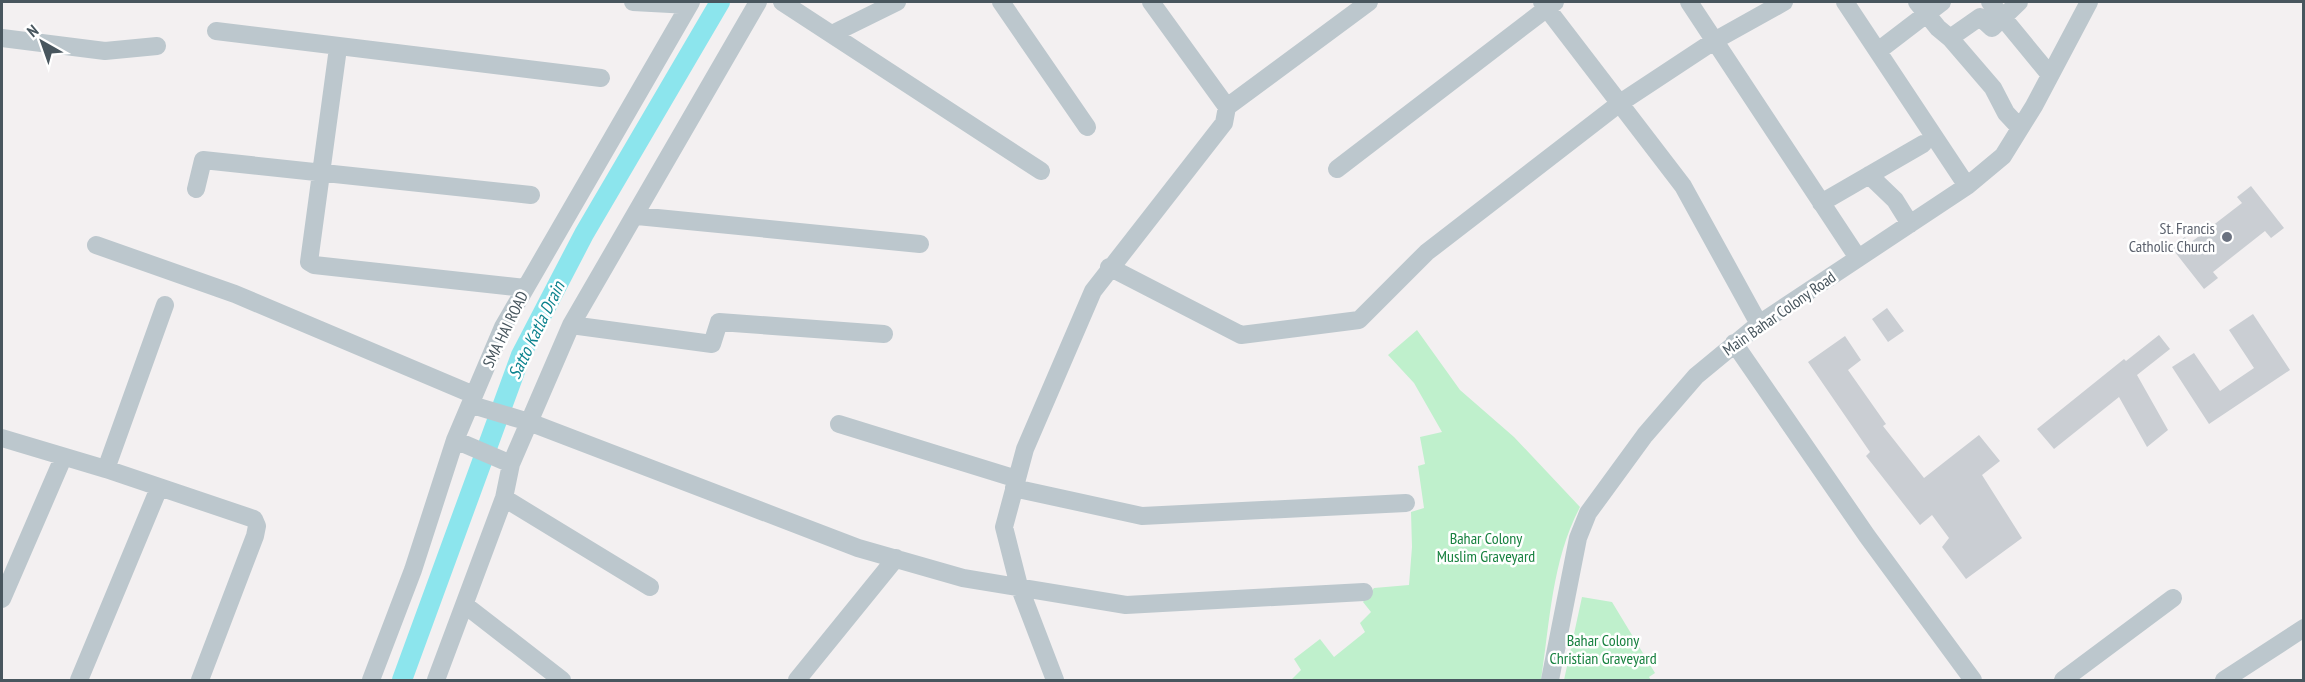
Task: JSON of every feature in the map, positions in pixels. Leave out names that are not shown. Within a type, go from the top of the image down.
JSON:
[{"type":"street","points":[[633,2],[690,3]]},
{"type":"street","points":[[436,681],[504,498],[503,461],[521,420],[571,326],[637,216],[758,2]]},
{"type":"street","points":[[782,2],[1041,171]]},
{"type":"street","points":[[832,34],[897,2]]},
{"type":"street","points":[[1001,2],[1087,127]]},
{"type":"street","points":[[1151,2],[1227,107]]},
{"type":"street","points":[[1055,681],[1019,586],[1004,527],[1025,449],[1093,291],[1109,267],[1224,123],[1227,107],[1369,2]]},
{"type":"street","points":[[1689,2],[1858,258]]},
{"type":"street","points":[[1109,267],[1241,335],[1359,320],[1427,252],[1620,103],[1714,41],[1784,2]]},
{"type":"street","points":[[1845,2],[1967,186]]},
{"type":"street","points":[[1878,51],[1922,8],[1942,2]]},
{"type":"street","points":[[1990,2],[2050,75]]},
{"type":"street","points":[[1950,38],[1980,17],[1992,28],[2019,2]]},
{"type":"street","name":"Main Bahar Colony Road","points":[[1550,681],[1578,538],[1588,513],[1660,418],[1696,376],[1734,343],[1967,186],[2003,156],[2090,2]]},
{"type":"street","name":"SMA HAI ROAD","points":[[371,681],[462,443],[503,327],[690,3]]},
{"type":"street","points":[[1337,169],[1548,3],[1683,186],[1759,324]]},
{"type":"street","points":[[1922,8],[1994,88],[2006,113],[2020,128]]},
{"type":"street","points":[[216,31],[338,48],[601,78]]},
{"type":"street","points":[[2,38],[105,51],[157,46]]},
{"type":"street","points":[[338,48],[308,258],[314,265],[525,288]]},
{"type":"street","points":[[1821,203],[1923,144]]},
{"type":"street","points":[[196,189],[203,160],[531,195]]},
{"type":"street","points":[[1869,175],[1895,200],[1910,224]]},
{"type":"street","points":[[637,216],[920,244]]},
{"type":"street","points":[[96,245],[235,294],[475,402],[521,420],[858,548],[963,578],[1126,605],[1364,592]]},
{"type":"street","points":[[106,469],[165,305]]},
{"type":"street","points":[[571,326],[712,344],[719,322],[884,334]]},
{"type":"street","points":[[1734,343],[1867,536],[1973,681]]},
{"type":"street","points":[[839,424],[1016,483],[1142,516],[1406,503]]},
{"type":"street","points":[[2,438],[106,469],[247,516],[257,526],[200,681]]},
{"type":"street","points":[[462,443],[503,461]]},
{"type":"street","points":[[2,599],[63,458]]},
{"type":"street","points":[[79,681],[159,488]]},
{"type":"street","points":[[504,498],[650,587]]},
{"type":"street","points":[[797,681],[896,558]]},
{"type":"street","points":[[2062,681],[2173,598]]},
{"type":"street","points":[[465,605],[562,681]]},
{"type":"street","points":[[2224,681],[2304,628]]},
{"type":"green space","name":"Bahar Colony Muslim Graveyard","points":[[1417,330],[1460,390],[1514,437],[1580,507],[1563,548],[1553,591],[1541,680],[1291,680],[1301,670],[1294,659],[1320,639],[1334,657],[1365,632],[1360,623],[1371,612],[1363,602],[1374,588],[1409,585],[1412,547],[1411,512],[1424,508],[1418,466],[1425,464],[1420,437],[1442,432],[1414,383],[1388,355]]},
{"type":"green space","name":"Bahar Colony Christian Graveyard","points":[[1582,597],[1612,602],[1655,673],[1649,677],[1651,680],[1564,680]]},
{"type":"building","name":"St. Francis Catholic Church","points":[[2251,186],[2284,228],[2271,238],[2265,231],[2213,272],[2218,278],[2204,289],[2171,247],[2185,237],[2190,243],[2242,203],[2237,197]]},
{"type":"building","points":[[1887,308],[1904,331],[1888,342],[1872,319]]},
{"type":"building","points":[[2253,314],[2290,370],[2209,424],[2172,367],[2194,353],[2220,391],[2254,368],[2229,330]]},
{"type":"building","points":[[2159,335],[2170,349],[2137,375],[2168,430],[2147,447],[2119,397],[2054,449],[2037,429],[2124,359],[2126,361]]},
{"type":"building","points":[[1845,336],[1861,360],[1848,370],[1886,424],[1883,426],[1924,478],[1979,435],[2000,461],[1982,475],[2022,538],[1966,579],[1942,547],[1949,538],[1932,515],[1920,525],[1866,456],[1870,452],[1808,362]]},
{"type":"waterway","name":"Satto Katla Drain","points":[[402,680],[521,355],[584,234],[720,2]]},
{"type":"place","name":"St. Francis Catholic Church","points":[[2227,237]]}]
